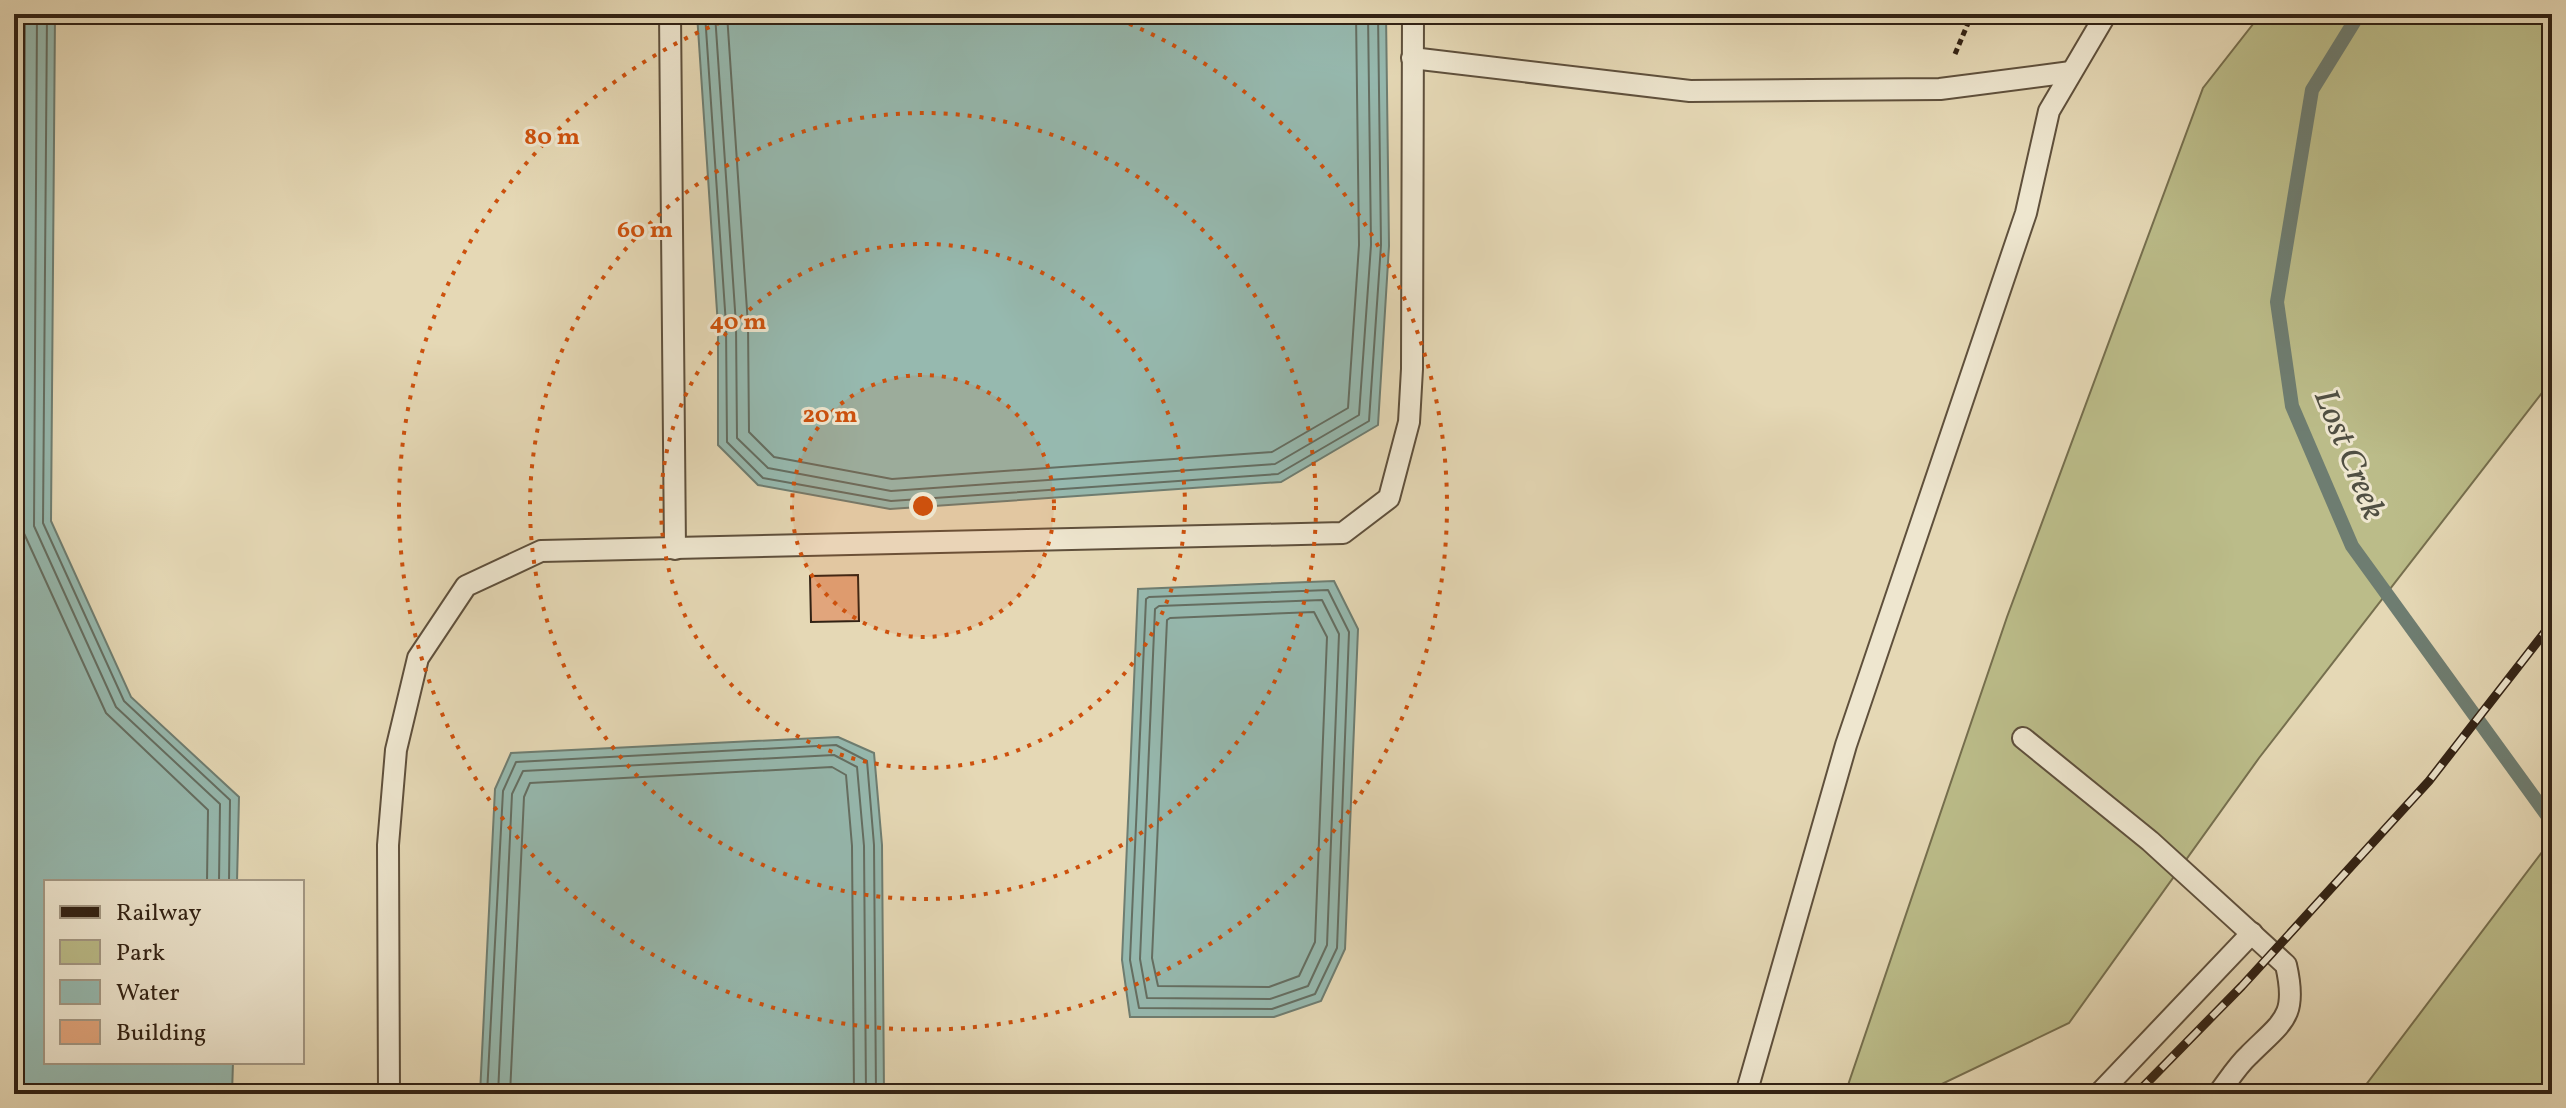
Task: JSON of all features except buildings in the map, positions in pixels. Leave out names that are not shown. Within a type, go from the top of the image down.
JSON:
[{"type":"lane","points":[[670,14],[675,549]]},
{"type":"lane","points":[[389,1094],[388,845],[396,750],[418,658],[466,586],[541,551],[1343,533],[1389,498],[1409,422],[1412,369],[1413,14]]},
{"type":"lane","points":[[1746,1094],[1846,745],[2026,213],[2049,111],[2106,14]]},
{"type":"lane","points":[[1412,58],[1690,91],[1940,89],[2071,72]]},
{"type":"lane","points":[[2023,738],[2150,841],[2286,965],[2292,991],[2283,1024],[2247,1057],[2218,1094]]},
{"type":"lane","points":[[2099,1094],[2252,933]]},
{"type":"green space","points":[[2261,14],[2552,14],[2552,380],[2259,758],[2069,1023],[1921,1094],[1845,1094],[2007,617],[2203,88]]},
{"type":"green space","points":[[2552,839],[2552,1094],[2359,1094]]},
{"type":"water","points":[[14,14],[55,14],[51,521],[131,697],[239,797],[237,880],[44,880],[44,1064],[233,1064],[232,1094],[14,1094]]},
{"type":"water","points":[[697,14],[1386,14],[1389,246],[1378,425],[1281,482],[890,509],[758,485],[718,445],[718,326]]},
{"type":"water","points":[[1334,581],[1358,629],[1345,949],[1321,1001],[1274,1017],[1130,1017],[1122,960],[1138,589]]},
{"type":"water","points":[[838,737],[874,753],[882,845],[884,1094],[480,1094],[495,789],[511,753]]},
{"type":"waterway","name":"Lost Creek","points":[[2359,14],[2312,90],[2277,302],[2292,406],[2352,546],[2552,822]]},
{"type":"railway","points":[[2136,1094],[2242,986],[2429,781],[2552,623]]}]
